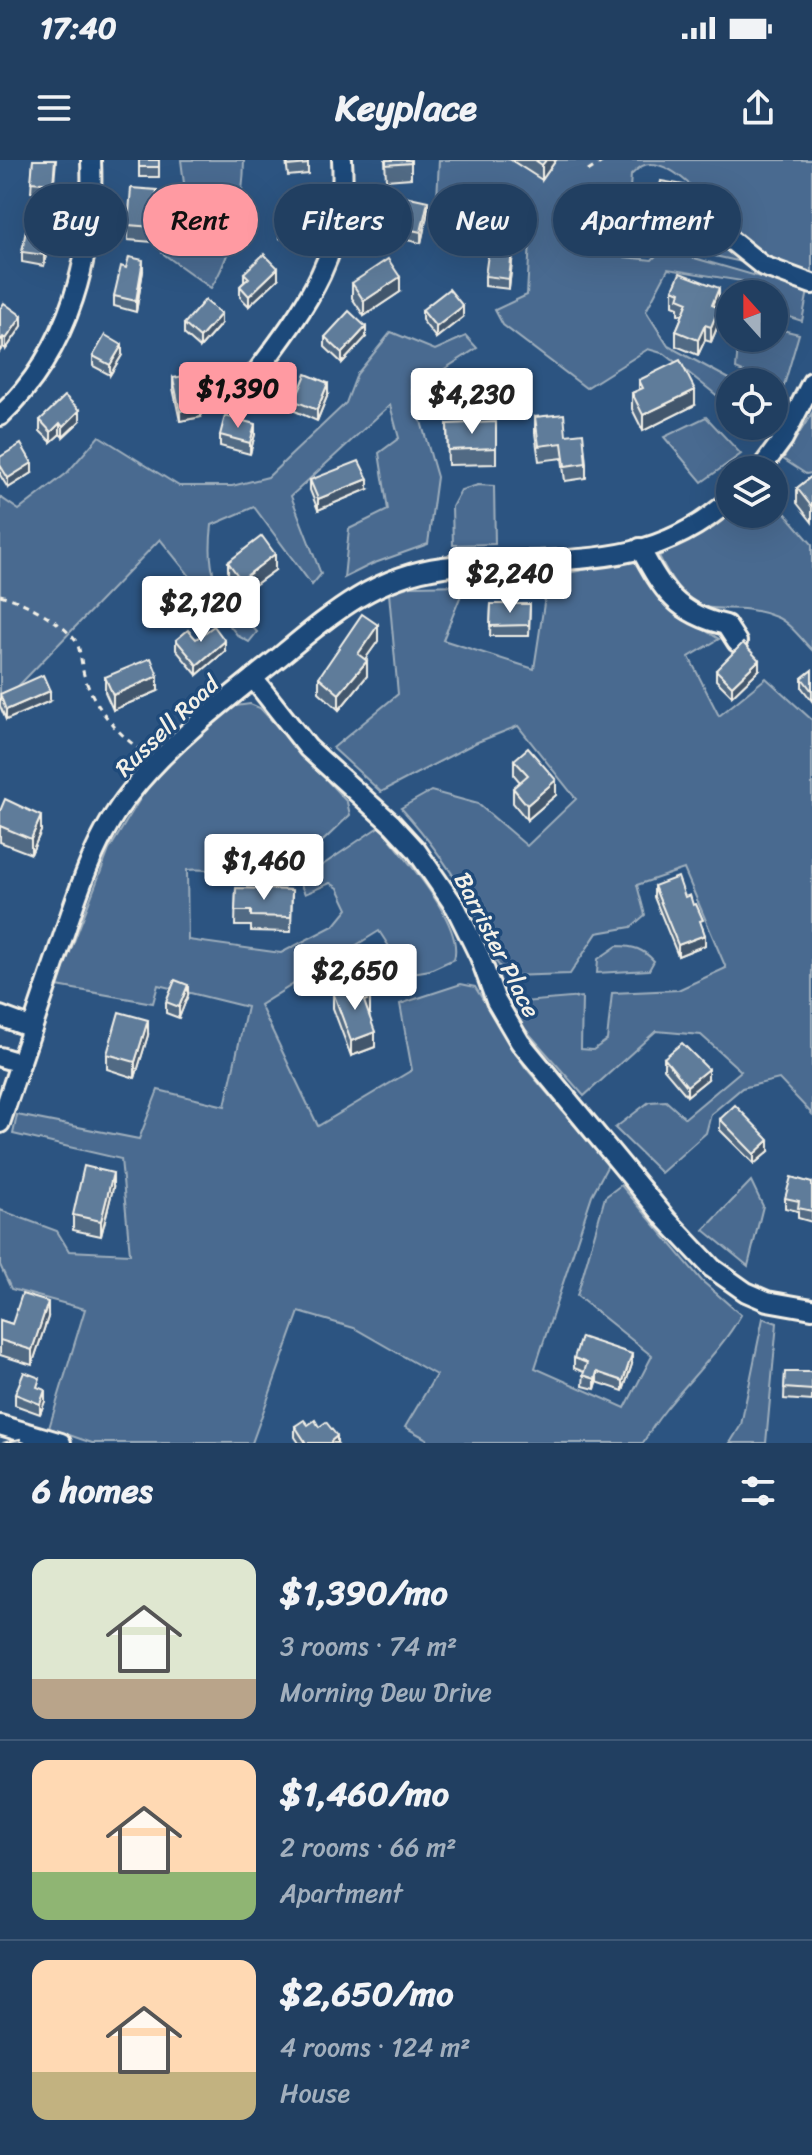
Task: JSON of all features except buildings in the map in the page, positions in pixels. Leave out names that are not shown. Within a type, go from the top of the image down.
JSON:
[{"type":"street","points":[[0,416],[45,362],[70,311],[86,247],[91,160]]},
{"type":"street","points":[[256,373],[293,324],[326,266],[342,207],[342,160]]},
{"type":"street","points":[[741,248],[763,266],[812,284]]},
{"type":"street","points":[[770,456],[783,439],[812,382]]},
{"type":"street","name":"Russell Road","points":[[0,1123],[95,855],[128,794],[158,761],[253,678],[344,603],[385,581],[445,566],[568,563],[640,548],[687,530],[716,510]]},
{"type":"street","points":[[640,548],[682,609],[693,616],[726,625],[737,642]]},
{"type":"street","name":"Barrister Place","points":[[253,678],[308,748],[382,814],[416,850],[456,908],[480,957],[496,1001],[520,1042],[667,1220],[712,1268],[736,1286],[767,1301],[812,1309]]},
{"type":"street","points":[[0,1016],[32,1028]]},
{"type":"street","points":[[0,1057],[20,1063]]},
{"type":"street","points":[[0,1425],[61,1443]]},
{"type":"path","points":[[588,171],[605,160]]},
{"type":"path","points":[[0,595],[16,600],[54,622],[76,641],[85,679],[109,722],[129,742],[158,761]]},
{"type":"shaded area","points":[[181,160],[244,160],[242,184],[184,184]]},
{"type":"shaded area","points":[[439,160],[812,160],[812,274],[764,263],[741,243],[741,184],[689,184],[667,168],[649,164],[631,175],[630,184],[553,184],[553,256],[625,256],[652,260],[656,256],[690,256],[770,280],[736,280],[668,269],[646,311],[668,346],[716,372],[716,395],[665,354],[648,349],[586,388],[503,325],[495,310],[527,295],[529,256],[537,256],[537,184],[438,184]]},
{"type":"shaded area","points":[[166,256],[226,256],[211,288]]},
{"type":"shaded area","points":[[715,256],[736,256],[742,262]]},
{"type":"shaded area","points":[[788,285],[808,291],[802,321],[788,316]]},
{"type":"shaded area","points":[[788,331],[799,334],[788,372],[788,368],[736,368],[737,352],[788,352]]},
{"type":"shaded area","points":[[391,332],[435,350],[466,336],[477,348],[412,390],[437,477],[428,544],[372,564],[344,578],[349,529],[388,510],[379,453],[399,438],[390,405],[291,496],[321,574],[312,585],[254,507],[212,525],[210,545],[213,574],[225,595],[257,632],[249,642],[238,636],[160,539],[0,705],[0,497],[19,510],[67,473],[99,436],[179,486],[232,486],[268,477],[346,403],[357,374]]},
{"type":"shaded area","points":[[812,413],[812,473],[806,474],[788,462],[788,456],[785,456]]},
{"type":"shaded area","points":[[706,417],[716,428],[716,440],[728,440],[741,454],[716,456],[716,472],[702,482],[664,437]]},
{"type":"shaded area","points":[[478,485],[494,486],[495,544],[453,545],[452,507],[461,490]]},
{"type":"shaded area","points":[[788,516],[812,544],[812,650],[781,619],[756,611],[698,605],[673,581],[659,556],[713,528],[788,528]]},
{"type":"shaded area","points":[[638,559],[667,607],[719,639],[689,657],[719,716],[766,678],[812,720],[812,1114],[779,1079],[742,1088],[711,1114],[706,1133],[661,1173],[615,1128],[649,1102],[666,1101],[685,1118],[741,1071],[701,1035],[656,1031],[584,1096],[525,1029],[510,1003],[582,997],[581,1049],[593,1050],[607,1040],[612,993],[678,990],[726,968],[684,869],[637,885],[645,915],[631,927],[597,933],[570,974],[508,976],[496,962],[474,910],[458,883],[401,808],[431,791],[478,804],[527,846],[576,799],[518,726],[475,743],[381,792],[333,748],[398,694],[389,593],[411,586],[465,585],[443,640],[534,669],[548,577]]},
{"type":"shaded area","points":[[250,704],[260,708],[347,802],[350,815],[299,861],[275,873],[253,875],[187,870],[188,940],[281,953],[335,925],[348,909],[338,888],[330,883],[305,894],[299,881],[380,826],[441,909],[455,944],[454,959],[430,970],[407,974],[379,931],[260,1005],[318,1126],[412,1070],[400,1004],[461,984],[475,987],[525,1067],[608,1165],[592,1195],[535,1368],[625,1408],[652,1356],[577,1296],[605,1197],[621,1185],[702,1281],[741,1315],[718,1348],[665,1410],[643,1443],[426,1443],[427,1439],[405,1427],[436,1375],[354,1328],[299,1312],[252,1443],[92,1443],[49,1428],[85,1309],[11,1289],[0,1265],[0,1210],[57,1231],[69,1251],[130,1254],[121,1159],[13,1134],[17,1115],[139,1139],[158,1090],[225,1106],[247,1007],[158,985],[153,1003],[57,986],[109,850],[149,784],[217,718],[236,706]]},
{"type":"shaded area","points":[[617,946],[646,954],[654,961],[649,970],[597,973],[598,959]]},
{"type":"shaded area","points":[[751,1181],[763,1206],[748,1266],[704,1230]]},
{"type":"shaded area","points":[[763,1318],[777,1323],[766,1443],[730,1443],[741,1425]]}]
